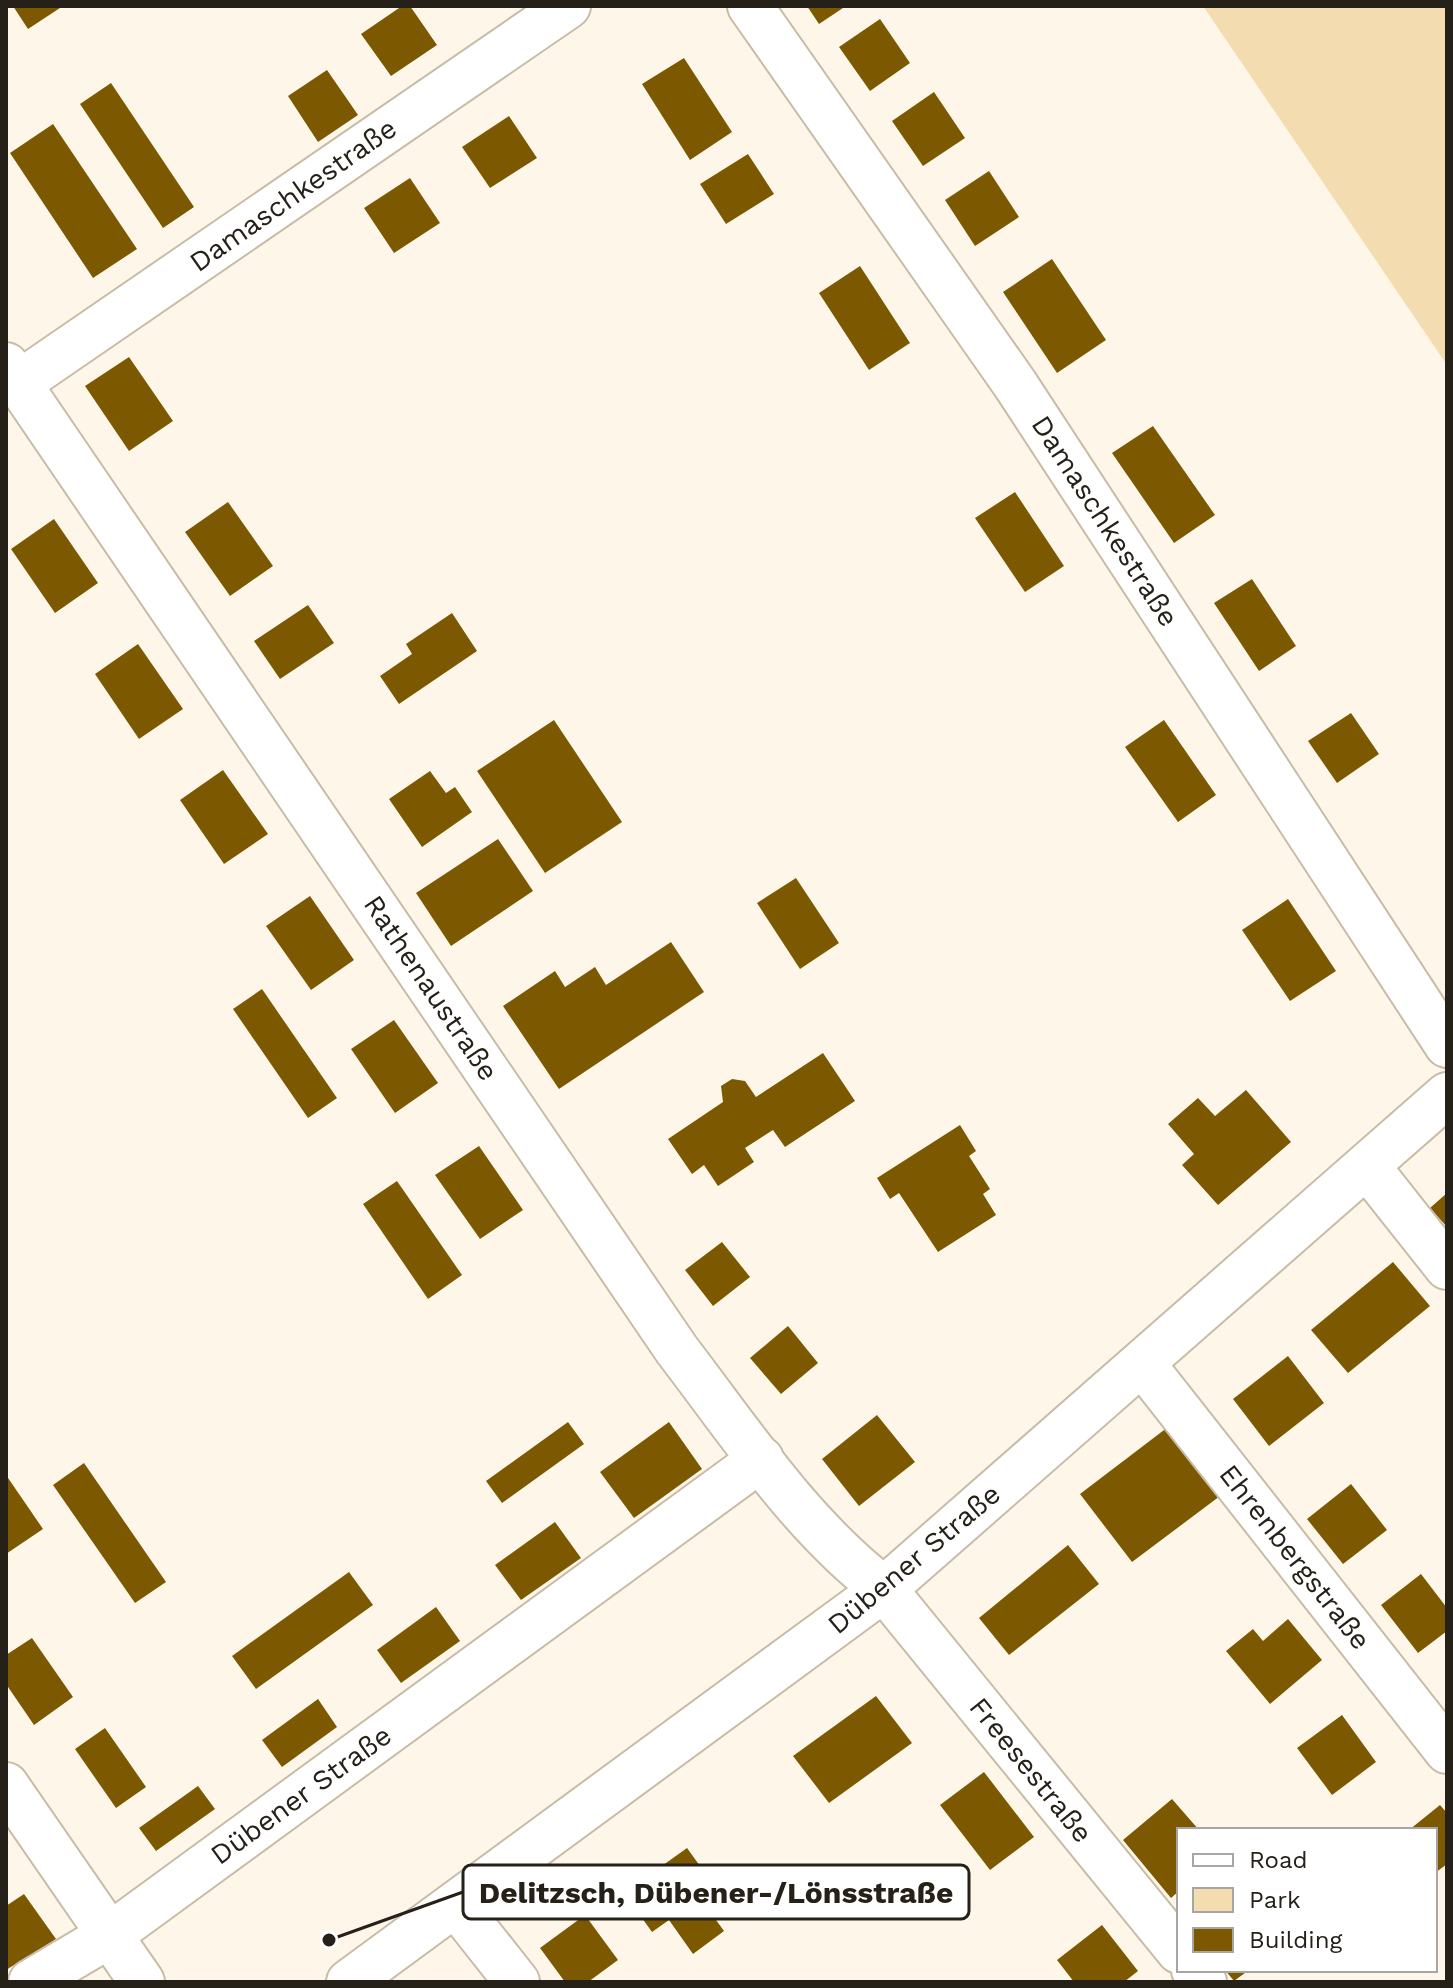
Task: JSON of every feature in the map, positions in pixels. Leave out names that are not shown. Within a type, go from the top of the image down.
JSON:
[{"type":"street","name":"Damaschkestraße","points":[[12,374],[568,6]]},
{"type":"street","name":"Damaschkestraße","points":[[750,6],[1015,384],[1447,1045]]},
{"type":"street","name":"Rathenaustraße","points":[[12,374],[677,1350],[761,1459],[846,1560],[884,1589]]},
{"type":"street","name":"Dübener Straße","points":[[349,1982],[457,1906],[884,1589],[1447,1095]]},
{"type":"street","points":[[1367,1166],[1447,1267]]},
{"type":"street","name":"Ehrenbergstraße","points":[[1142,1363],[1447,1751]]},
{"type":"street","name":"Dübener Straße","points":[[31,1982],[110,1935],[761,1459]]},
{"type":"street","name":"Freesestraße","points":[[884,1589],[1177,1949]]},
{"type":"street","points":[[6,1785],[142,1982]]},
{"type":"street","points":[[457,1906],[517,1982]]},
{"type":"green space","points":[[1203,6],[1447,6],[1447,365]]},
{"type":"building","points":[[13,6],[58,6],[60,8],[28,29]]},
{"type":"building","points":[[402,6],[410,6],[437,45],[391,76],[361,34]]},
{"type":"building","points":[[807,6],[846,6],[819,24]]},
{"type":"building","points":[[880,19],[910,63],[870,91],[839,47]]},
{"type":"building","points":[[684,58],[732,132],[690,160],[642,84]]},
{"type":"building","points":[[327,70],[358,115],[318,142],[288,96]]},
{"type":"building","points":[[111,83],[194,207],[163,228],[80,104]]},
{"type":"building","points":[[934,92],[965,138],[923,166],[892,121]]},
{"type":"building","points":[[509,116],[537,158],[490,188],[462,147]]},
{"type":"building","points":[[53,124],[137,249],[93,278],[10,153]]},
{"type":"building","points":[[748,154],[774,194],[726,224],[700,184]]},
{"type":"building","points":[[989,171],[1019,217],[975,246],[945,200]]},
{"type":"building","points":[[410,178],[440,223],[394,253],[364,208]]},
{"type":"building","points":[[1052,259],[1106,340],[1057,373],[1003,292]]},
{"type":"building","points":[[860,266],[910,343],[869,370],[819,293]]},
{"type":"building","points":[[129,357],[173,421],[129,451],[85,386]]},
{"type":"building","points":[[1153,426],[1215,515],[1174,543],[1112,453]]},
{"type":"building","points":[[1015,492],[1064,566],[1025,592],[975,518]]},
{"type":"building","points":[[228,502],[273,566],[230,596],[185,532]]},
{"type":"building","points":[[54,519],[98,583],[55,613],[11,549]]},
{"type":"building","points":[[1252,579],[1296,646],[1259,671],[1214,603]]},
{"type":"building","points":[[308,605],[334,643],[280,679],[254,641]]},
{"type":"building","points":[[452,613],[477,651],[399,704],[380,676],[412,654],[406,644]]},
{"type":"building","points":[[138,644],[183,709],[139,739],[95,674]]},
{"type":"building","points":[[1351,713],[1379,754],[1337,783],[1308,741]]},
{"type":"building","points":[[554,720],[622,822],[545,873],[477,771]]},
{"type":"building","points":[[1164,720],[1216,795],[1178,822],[1125,747]]},
{"type":"building","points":[[223,770],[268,834],[224,864],[180,800]]},
{"type":"building","points":[[430,771],[446,793],[455,787],[472,812],[422,847],[389,799]]},
{"type":"building","points":[[498,839],[533,891],[451,946],[416,893]]},
{"type":"building","points":[[796,878],[839,943],[800,969],[757,903]]},
{"type":"building","points":[[310,896],[354,960],[311,990],[266,926]]},
{"type":"building","points":[[1288,899],[1336,971],[1290,1001],[1242,930]]},
{"type":"building","points":[[671,942],[704,992],[559,1089],[503,1006],[555,971],[565,987],[595,967],[606,985]]},
{"type":"building","points":[[262,989],[337,1098],[308,1118],[233,1009]]},
{"type":"building","points":[[394,1020],[438,1083],[395,1113],[351,1049]]},
{"type":"building","points":[[823,1053],[855,1101],[785,1147],[773,1130],[745,1148],[754,1162],[718,1186],[704,1165],[692,1174],[668,1139],[723,1102],[721,1086],[732,1079],[745,1081],[756,1097]]},
{"type":"building","points":[[1246,1090],[1291,1142],[1218,1205],[1182,1165],[1194,1154],[1168,1124],[1198,1098],[1215,1116]]},
{"type":"building","points":[[960,1125],[976,1151],[969,1156],[990,1189],[983,1194],[996,1215],[938,1252],[899,1193],[890,1199],[877,1178]]},
{"type":"building","points":[[479,1146],[523,1210],[480,1239],[435,1175]]},
{"type":"building","points":[[397,1181],[462,1275],[428,1299],[363,1204]]},
{"type":"building","points":[[1447,1193],[1447,1227],[1430,1208]]},
{"type":"building","points":[[722,1242],[750,1277],[713,1306],[685,1270]]},
{"type":"building","points":[[1393,1262],[1430,1306],[1348,1373],[1311,1330]]},
{"type":"building","points":[[788,1326],[818,1363],[781,1394],[750,1358]]},
{"type":"building","points":[[1288,1356],[1324,1403],[1269,1446],[1233,1399]]},
{"type":"building","points":[[877,1415],[915,1462],[859,1506],[822,1459]]},
{"type":"building","points":[[568,1422],[584,1444],[502,1503],[486,1481]]},
{"type":"building","points":[[669,1422],[702,1469],[634,1518],[600,1472]]},
{"type":"building","points":[[1168,1427],[1220,1496],[1132,1562],[1080,1494]]},
{"type":"building","points":[[84,1463],[166,1582],[135,1603],[53,1485]]},
{"type":"building","points":[[6,1475],[43,1529],[6,1554]]},
{"type":"building","points":[[1351,1484],[1387,1530],[1343,1564],[1307,1519]]},
{"type":"building","points":[[555,1522],[581,1558],[521,1600],[495,1565]]},
{"type":"building","points":[[1068,1545],[1099,1584],[1009,1655],[979,1618]]},
{"type":"building","points":[[349,1572],[373,1605],[256,1689],[232,1656]]},
{"type":"building","points":[[1421,1574],[1447,1608],[1447,1631],[1418,1653],[1381,1605]]},
{"type":"building","points":[[436,1607],[460,1641],[401,1683],[377,1650]]},
{"type":"building","points":[[1288,1619],[1322,1660],[1270,1704],[1226,1651],[1253,1629],[1263,1641]]},
{"type":"building","points":[[32,1638],[73,1697],[34,1725],[6,1684],[6,1655]]},
{"type":"building","points":[[876,1696],[912,1743],[829,1803],[793,1756]]},
{"type":"building","points":[[318,1699],[337,1727],[282,1767],[262,1740]]},
{"type":"building","points":[[1342,1715],[1376,1762],[1332,1795],[1297,1748]]},
{"type":"building","points":[[105,1728],[146,1787],[116,1808],[75,1749]]},
{"type":"building","points":[[984,1772],[1034,1837],[990,1870],[940,1805]]},
{"type":"building","points":[[198,1786],[215,1809],[156,1851],[139,1828]]},
{"type":"building","points":[[1172,1799],[1197,1828],[1177,1828],[1177,1893],[1171,1898],[1123,1840]]},
{"type":"building","points":[[1440,1805],[1447,1813],[1447,1864],[1437,1872],[1437,1828],[1411,1828]]},
{"type":"building","points":[[687,1848],[713,1884],[698,1895],[724,1931],[693,1954],[669,1920],[652,1932],[624,1893]]},
{"type":"building","points":[[24,1894],[56,1939],[6,1970],[6,1906]]},
{"type":"building","points":[[585,1915],[618,1960],[588,1982],[565,1982],[540,1948]]},
{"type":"building","points":[[1102,1925],[1138,1971],[1124,1982],[1074,1982],[1057,1960]]},
{"type":"building","points":[[1227,1972],[1246,1972],[1234,1981]]},
{"type":"place","name":"Delitzsch, Dübener-/Lönsstraße","points":[[329,1940]]}]
